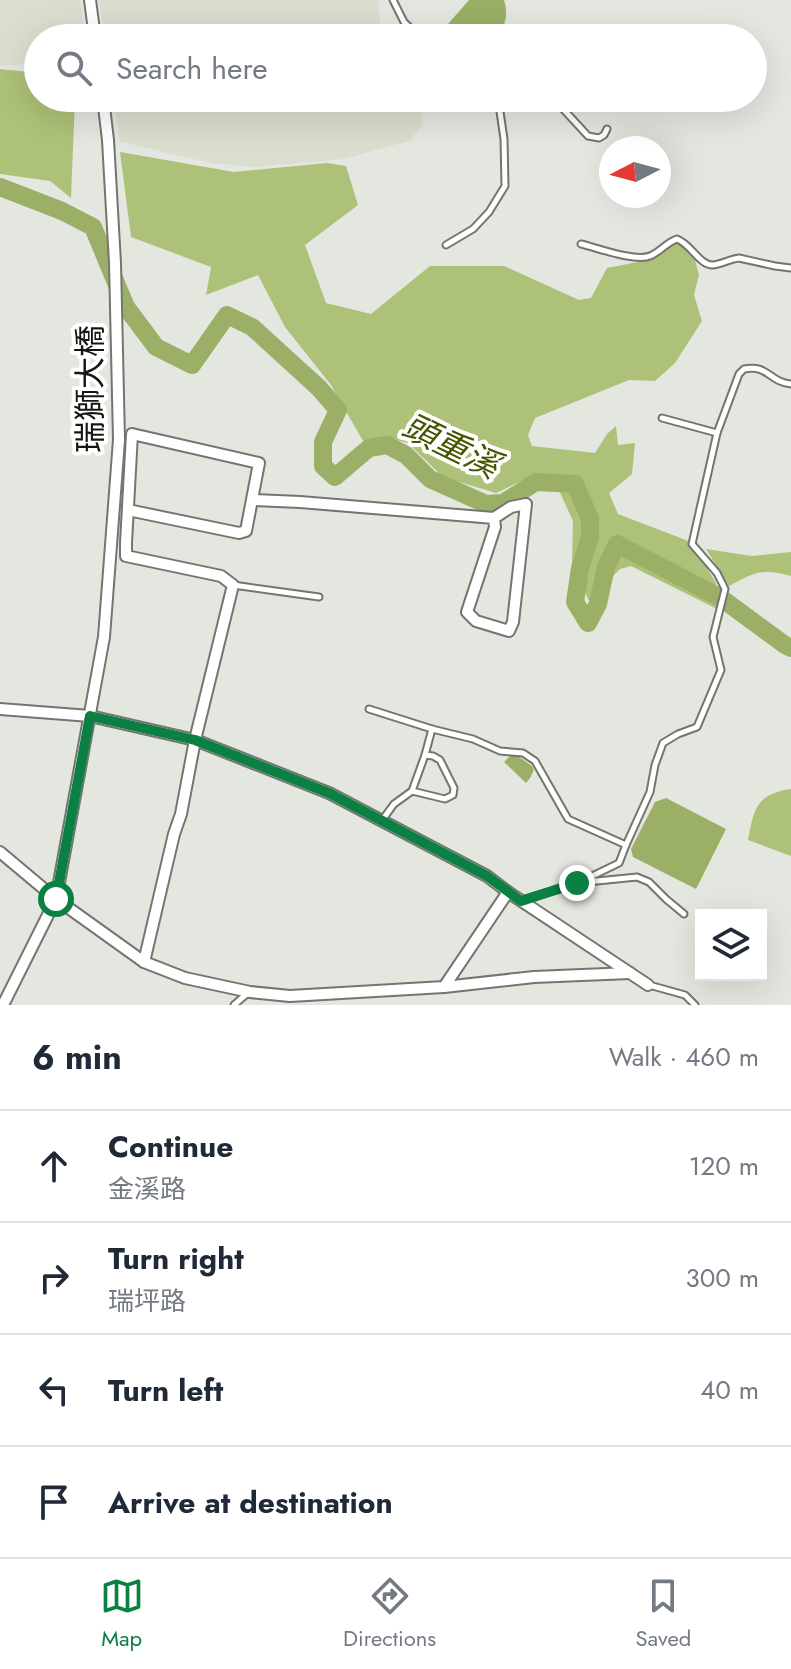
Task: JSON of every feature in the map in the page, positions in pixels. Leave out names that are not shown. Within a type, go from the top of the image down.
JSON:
[{"type":"street","points":[[90,0],[93,24]]},
{"type":"street","name":"瑞獅大橋","points":[[3,1005],[56,899],[104,637],[119,440],[115,263],[105,112]]},
{"type":"street","points":[[128,510],[239,533],[246,531],[259,463],[132,434],[128,510],[126,556],[221,576],[233,585],[144,962]]},
{"type":"street","points":[[253,500],[494,518],[511,507],[526,504],[513,622],[509,631],[476,621],[467,612],[495,527],[494,518]]},
{"type":"street","points":[[0,709],[90,716],[195,740],[329,793],[487,876],[648,985]]},
{"type":"street","points":[[0,852],[56,899],[144,962],[185,978],[269,999],[444,987],[534,977],[630,973]]},
{"type":"street","points":[[444,987],[508,892]]},
{"type":"lane","points":[[393,0],[406,24]]},
{"type":"lane","points":[[446,245],[473,229],[489,212],[505,186],[500,112]]},
{"type":"lane","points":[[566,112],[588,136],[599,138],[607,129]]},
{"type":"lane","points":[[581,244],[640,258],[654,254],[677,239],[687,243],[708,264],[739,258],[791,268]]},
{"type":"lane","points":[[521,901],[577,883],[619,863],[650,792],[663,743],[697,727],[721,670],[713,637],[725,589],[717,573],[692,544],[717,433],[739,374],[744,369],[760,368],[781,383],[791,384]]},
{"type":"lane","points":[[662,418],[717,433]]},
{"type":"lane","points":[[233,585],[319,597]]},
{"type":"lane","points":[[369,709],[473,739],[500,751],[523,753],[535,761],[568,819],[626,845]]},
{"type":"lane","points":[[382,820],[394,804],[412,791],[432,729]]},
{"type":"lane","points":[[412,791],[445,799],[453,795],[454,788],[440,760],[425,755]]},
{"type":"lane","points":[[577,883],[642,878],[684,914]]},
{"type":"lane","points":[[648,985],[685,995],[695,1005]]},
{"type":"lane","points":[[234,1005],[250,992]]},
{"type":"shaded area","points":[[0,0],[80,0],[83,24],[24,24],[24,64],[0,66]]},
{"type":"shaded area","points":[[99,0],[378,0],[381,24],[102,24]]},
{"type":"shaded area","points":[[469,0],[504,0],[504,24],[448,24]]},
{"type":"shaded area","points":[[0,69],[24,72],[24,112],[74,112],[71,198],[50,181],[0,174]]},
{"type":"shaded area","points":[[115,112],[421,112],[422,126],[409,141],[344,159],[253,167],[212,163],[120,142]]},
{"type":"shaded area","points":[[120,152],[234,172],[327,163],[346,166],[358,205],[305,245],[326,303],[371,314],[430,266],[504,266],[579,300],[591,298],[607,268],[648,260],[672,244],[679,244],[694,256],[699,275],[694,295],[702,321],[675,363],[655,381],[629,380],[535,418],[528,435],[532,446],[595,453],[616,426],[618,445],[635,443],[632,474],[609,493],[618,514],[691,542],[716,583],[719,610],[631,566],[620,569],[589,601],[572,564],[573,521],[552,475],[530,477],[496,493],[443,477],[408,443],[385,437],[363,441],[331,385],[285,327],[258,275],[206,295],[211,267],[131,237]]},
{"type":"shaded area","points":[[706,549],[752,556],[791,552],[791,576],[759,573],[729,586]]},
{"type":"shaded area","points":[[515,754],[534,770],[526,783],[504,762]]},
{"type":"shaded area","points":[[791,789],[791,856],[748,840],[755,812],[764,799]]},
{"type":"shaded area","points":[[666,798],[726,829],[696,889],[633,857],[631,849],[655,802]]},
{"type":"waterway","name":"頭重溪","points":[[0,187],[62,211],[93,227],[126,307],[156,347],[192,365],[227,315],[252,327],[319,388],[338,410],[323,442],[323,466],[335,477],[369,448],[387,445],[406,455],[430,479],[486,504],[503,503],[536,482],[575,484],[590,519],[590,537],[580,568],[575,602],[588,623],[598,604],[606,567],[617,544],[721,598],[791,648]]},
{"type":"route","points":[[56,899],[90,716],[195,740],[329,793],[487,876],[521,901],[577,883]]}]
